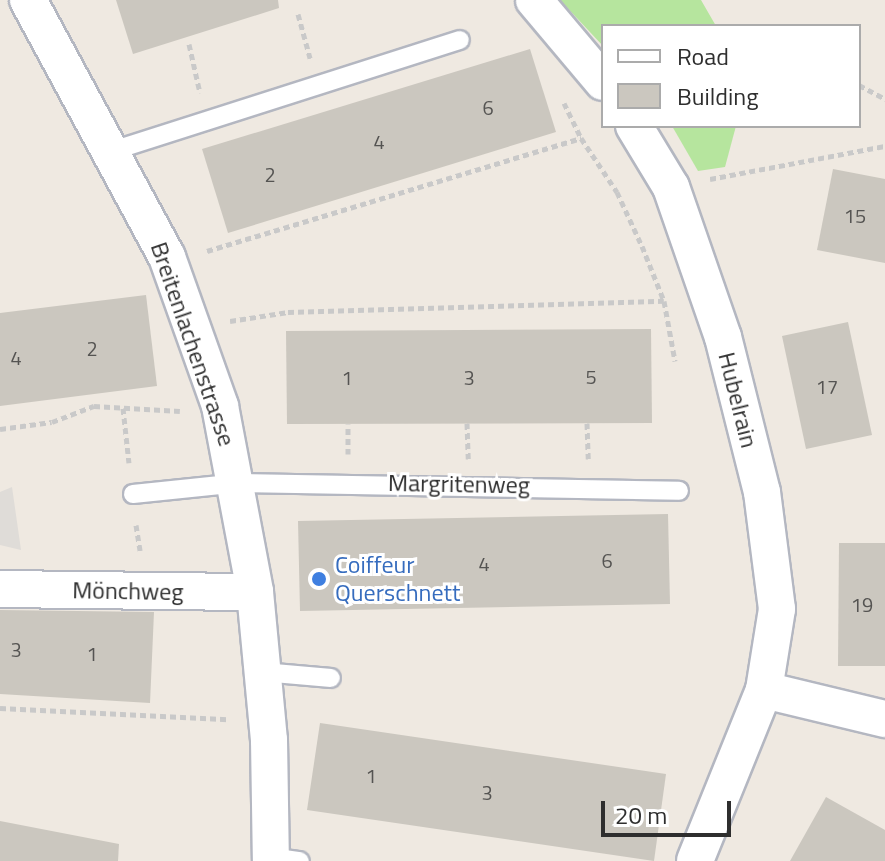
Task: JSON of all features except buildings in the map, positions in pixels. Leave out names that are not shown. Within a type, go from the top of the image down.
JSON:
[{"type":"street","name":"Breitenlachenstrasse","points":[[28,0],[167,257],[220,406],[239,483],[255,592],[280,860]]},
{"type":"street","points":[[534,0],[601,80]]},
{"type":"street","name":"Hubelrain","points":[[635,128],[671,187],[698,254],[762,492],[777,609],[764,690],[695,861]]},
{"type":"street","name":"Mönchweg","points":[[0,589],[255,592]]},
{"type":"street","points":[[764,690],[885,719]]},
{"type":"lane","points":[[112,151],[460,40]]},
{"type":"lane","name":"Margritenweg","points":[[133,494],[239,483],[679,491]]},
{"type":"lane","points":[[263,672],[331,678]]},
{"type":"path","points":[[298,14],[318,86]]},
{"type":"path","points":[[189,44],[207,121]]},
{"type":"path","points":[[861,86],[885,99]]},
{"type":"path","points":[[195,255],[581,138],[617,192],[664,301],[675,361]]},
{"type":"path","points":[[726,176],[885,146]]},
{"type":"path","points":[[221,322],[288,312],[664,301]]},
{"type":"path","points":[[0,429],[52,422],[94,406],[189,412]]},
{"type":"path","points":[[0,708],[233,720]]},
{"type":"green space","points":[[560,0],[701,0],[715,24],[601,24],[601,44]]},
{"type":"green space","points":[[673,128],[735,128],[725,167],[698,171]]},
{"type":"shaded area","points":[[12,487],[21,550],[0,545],[0,492]]},
{"type":"place","name":"Coiffeur Querschnett","points":[[319,579]]}]
